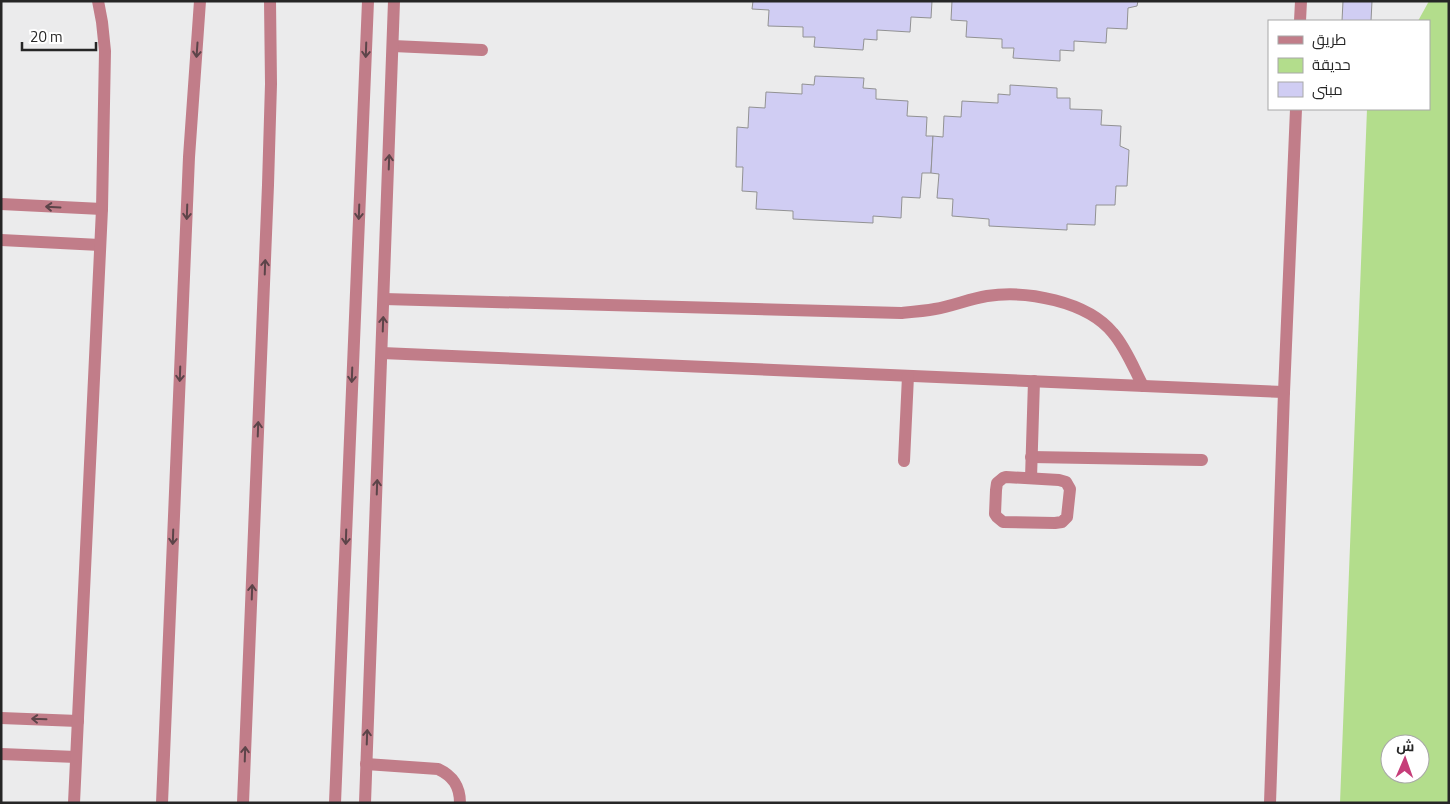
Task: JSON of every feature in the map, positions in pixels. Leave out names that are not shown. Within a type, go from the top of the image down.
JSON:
[{"type":"street","points":[[74,803],[102,209],[105,51],[98,1]]},
{"type":"street","points":[[162,803],[189,157],[200,1]]},
{"type":"street","points":[[243,803],[268,185],[271,84],[270,1]]},
{"type":"street","points":[[335,803],[368,1]]},
{"type":"street","points":[[364,803],[394,1]]},
{"type":"street","points":[[1300,20],[1301,1]]},
{"type":"street","points":[[393,46],[482,50]]},
{"type":"street","points":[[1270,803],[1296,110]]},
{"type":"street","points":[[1,204],[102,209]]},
{"type":"street","points":[[1,240],[100,245]]},
{"type":"street","points":[[384,299],[901,313],[935,309],[969,299],[988,296],[1006,294],[1025,295],[1078,307],[1104,323],[1114,334],[1143,386]]},
{"type":"street","points":[[382,353],[1284,392]]},
{"type":"street","points":[[904,461],[908,376]]},
{"type":"street","points":[[1030,478],[1034,381]]},
{"type":"street","points":[[1031,457],[1202,460]]},
{"type":"street","points":[[1003,478],[1030,478],[1066,482],[1070,489],[1068,514],[1062,522],[1003,522],[997,517],[995,514],[997,483],[1003,478]]},
{"type":"street","points":[[1,718],[78,721]]},
{"type":"street","points":[[1,754],[76,758]]},
{"type":"street","points":[[366,764],[438,769],[446,772],[458,786],[460,803]]},
{"type":"green space","points":[[1429,1],[1449,1],[1449,803],[1340,803],[1367,110],[1430,110],[1430,20],[1419,20]]},
{"type":"building","points":[[753,1],[932,1],[931,18],[911,17],[910,32],[877,30],[877,40],[864,39],[863,50],[814,47],[815,37],[803,37],[803,27],[768,26],[769,10],[752,9]]},
{"type":"building","points":[[952,1],[1138,1],[1137,6],[1128,8],[1127,29],[1107,28],[1106,43],[1074,41],[1074,51],[1060,50],[1060,61],[1013,58],[1014,48],[1002,48],[1002,39],[966,37],[967,21],[951,20]]},
{"type":"building","points":[[1343,1],[1372,1],[1371,20],[1342,20]]},
{"type":"building","points":[[815,76],[864,78],[863,88],[876,89],[876,99],[908,101],[907,116],[927,117],[926,136],[933,136],[931,173],[922,173],[920,198],[902,197],[901,218],[873,216],[873,223],[793,219],[793,211],[756,209],[757,192],[742,191],[743,167],[736,167],[737,127],[748,128],[749,107],[765,108],[766,92],[802,94],[802,84],[814,85]]},
{"type":"building","points":[[1010,85],[1057,88],[1057,98],[1070,98],[1070,109],[1102,110],[1101,125],[1121,126],[1120,146],[1129,150],[1127,186],[1116,186],[1115,205],[1096,205],[1095,225],[1067,224],[1067,230],[989,226],[989,219],[952,216],[953,199],[937,198],[939,174],[931,173],[933,136],[943,137],[944,116],[961,117],[962,101],[998,103],[998,94],[1010,95]]}]
